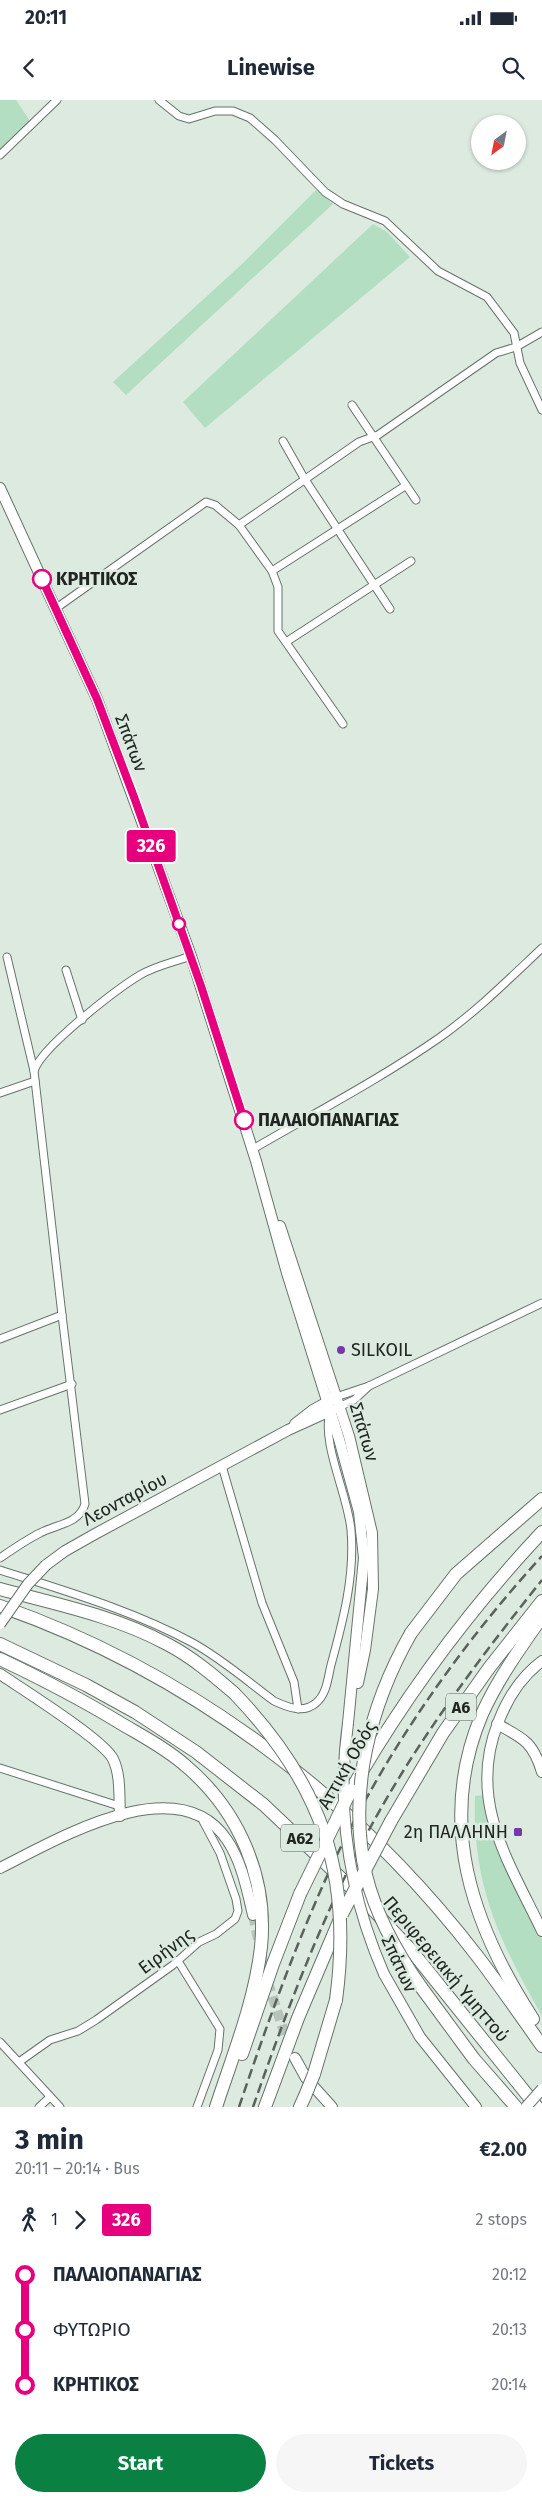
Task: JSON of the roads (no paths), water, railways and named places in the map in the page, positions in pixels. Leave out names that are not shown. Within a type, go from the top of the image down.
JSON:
[{"type":"highway","points":[[516,2107],[469,2053],[421,1988],[389,1937],[366,1875],[360,1819],[363,1764],[372,1724],[390,1674],[411,1633],[456,1574],[542,1499]]},
{"type":"highway","name":"Αττική Οδός","points":[[224,2107],[273,1964],[300,1894],[351,1790],[384,1733],[426,1671],[480,1602],[542,1532]]},
{"type":"highway","points":[[0,1590],[75,1608],[130,1627],[166,1644],[201,1665],[234,1693],[264,1724],[294,1766],[317,1812],[330,1850],[338,1888],[341,1930],[340,1970],[336,2000],[314,2074],[303,2101]]},
{"type":"highway","name":"Α6","points":[[265,2107],[298,2018],[342,1914],[391,1821],[443,1733],[489,1668],[542,1601]]},
{"type":"highway","name":"Περιφερειακή Υμηττού","points":[[0,1606],[98,1645],[139,1665],[257,1741],[317,1788],[388,1855],[447,1920],[478,1956],[542,2046]]},
{"type":"highway","points":[[542,1617],[514,1656],[482,1714],[472,1743],[465,1774],[461,1832],[465,1863],[485,1932],[500,1966],[542,2034]]},
{"type":"highway","name":"Περιφερειακή Υμηττού","points":[[0,1644],[86,1685],[142,1716],[196,1752],[264,1805],[362,1898],[411,1950],[537,2107]]},
{"type":"highway","points":[[0,1659],[102,1712],[179,1760],[216,1797],[242,1838],[257,1883],[261,1909],[261,1941],[249,2001],[216,2107]]},
{"type":"main road","name":"Σπάτων","points":[[0,488],[97,699],[191,956],[256,1161],[296,1269],[333,1404],[359,1512],[364,1558],[363,1588],[342,1776],[346,1844],[359,1908],[384,1974],[420,2037],[476,2107]]},
{"type":"main road","name":"Λεονταρίου","points":[[0,1624],[18,1597],[46,1565],[64,1551],[288,1430],[313,1410],[333,1404]]},
{"type":"main road","points":[[542,1661],[512,1694],[491,1740],[486,1765],[490,1809],[505,1853],[542,1931]]},
{"type":"main road","points":[[0,1674],[94,1740],[109,1753],[116,1769],[120,1811]]},
{"type":"main road","points":[[497,1724],[525,1739],[531,1745],[541,1768]]},
{"type":"main road","points":[[0,1868],[120,1811],[159,1808],[181,1809],[200,1815],[217,1827],[230,1845],[240,1868],[253,1915]]},
{"type":"main road","points":[[294,2058],[306,2078],[332,2107]]},
{"type":"main road","points":[[526,2107],[542,2090]]},
{"type":"street","points":[[0,155],[57,100]]},
{"type":"street","points":[[159,100],[179,116],[190,119],[215,111],[234,111],[250,118],[275,140],[325,192],[342,204],[385,221],[438,271],[487,297],[514,333],[520,363],[542,407]]},
{"type":"street","points":[[239,525],[304,478],[359,442],[373,436],[378,436],[496,353],[516,347],[542,332]]},
{"type":"street","points":[[352,405],[416,500]]},
{"type":"street","points":[[283,441],[304,478],[339,528],[390,609]]},
{"type":"street","points":[[272,571],[405,486]]},
{"type":"street","points":[[55,609],[206,502],[219,508],[239,525],[272,571],[278,587],[278,631],[343,724]]},
{"type":"street","points":[[286,642],[411,561]]},
{"type":"street","points":[[252,1149],[372,1081],[439,1038],[468,1016],[542,948]]},
{"type":"street","points":[[0,1558],[40,1533],[73,1520],[84,1508],[85,1497],[34,1071],[7,956]]},
{"type":"street","points":[[34,1071],[40,1059],[82,1020],[140,975],[191,956]]},
{"type":"street","points":[[66,970],[82,1020]]},
{"type":"street","points":[[0,1093],[35,1081]]},
{"type":"street","points":[[0,1570],[90,1599],[155,1624],[202,1649],[274,1701],[286,1707],[298,1709],[315,1704],[323,1695],[342,1627],[350,1581],[351,1529],[348,1509],[328,1436],[327,1422],[333,1404],[542,1303]]},
{"type":"street","points":[[0,1339],[62,1315]]},
{"type":"street","points":[[0,1410],[72,1384]]},
{"type":"street","points":[[222,1466],[262,1603],[294,1682],[298,1709]]},
{"type":"street","points":[[0,1768],[120,1811]]},
{"type":"street","name":"Ειρήνης","points":[[19,2062],[50,2040],[85,2027],[178,1961],[199,1942],[228,1925],[238,1913],[236,1899],[220,1853],[200,1815]]},
{"type":"street","points":[[178,1961],[220,2029],[218,2050],[197,2107]]},
{"type":"street","points":[[0,2042],[60,2107]]},
{"type":"street","points":[[39,2107],[50,2097]]},
{"type":"tunnel","points":[[253,1915],[258,1939]]},
{"type":"tunnel","points":[[261,1953],[268,1983],[289,2047]]},
{"type":"railway","points":[[239,2107],[295,1952],[320,1891],[377,1779],[401,1740],[454,1663],[482,1626],[542,1556]]},
{"type":"railway","points":[[253,2107],[289,2007],[316,1941],[345,1877],[380,1810],[445,1708],[492,1643],[542,1580]]},
{"type":"place","name":"ΚΡΗΤΙΚΟΣ","points":[[42,579]]},
{"type":"place","name":"ΠΑΛΑΙΟΠΑΝΑΓΙΑΣ","points":[[244,1120]]},
{"type":"place","name":"SILKOIL","points":[[341,1350]]},
{"type":"place","name":"2η ΠΑΛΛΗΝΗ","points":[[518,1832]]}]
